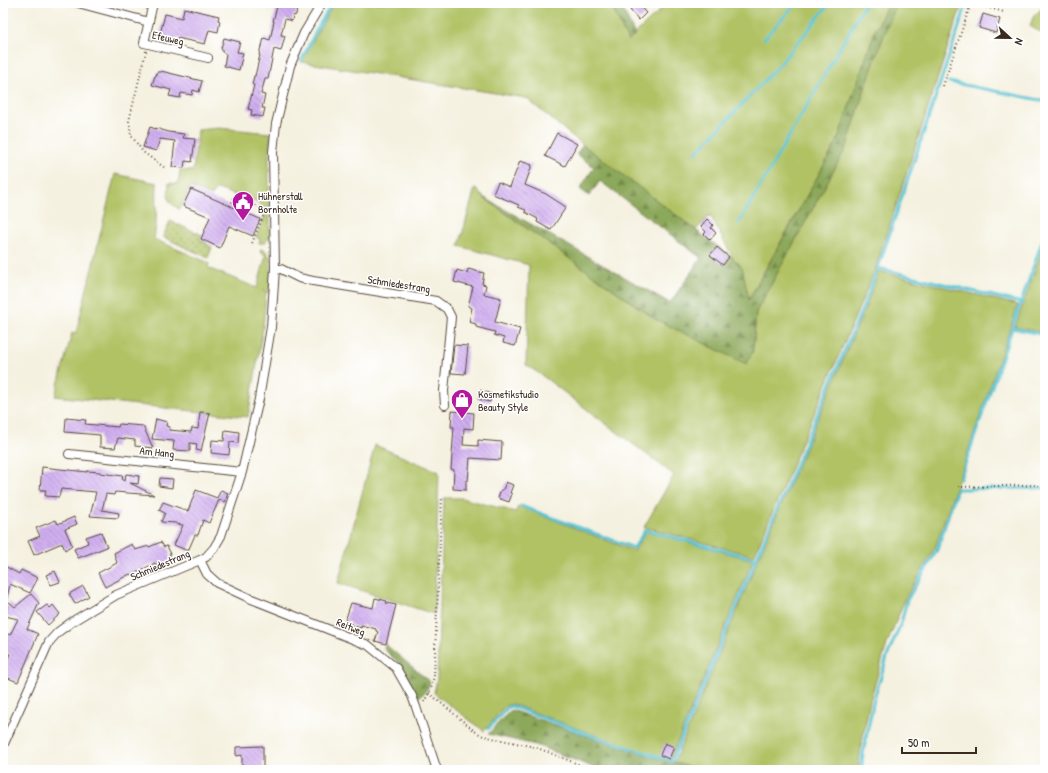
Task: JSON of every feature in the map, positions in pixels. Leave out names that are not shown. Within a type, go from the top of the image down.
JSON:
[{"type":"street","name":"Efeuweg","points":[[78,3],[149,22]]},
{"type":"street","name":"Efeuweg","points":[[153,3],[144,43],[208,58]]},
{"type":"street","name":"Schmiedestrang","points":[[3,746],[49,642],[58,632],[73,621],[116,595],[206,557],[214,548],[221,536],[242,472],[259,399],[271,327],[275,269],[273,152],[276,124],[290,66],[304,33],[322,3]]},
{"type":"street","name":"Schmiedestrang","points":[[275,269],[281,269],[299,278],[313,281],[436,301],[447,309],[451,317],[444,391],[445,405]]},
{"type":"street","name":"Am Hang","points":[[69,454],[242,472]]},
{"type":"street","name":"Reitweg","points":[[200,560],[207,574],[217,583],[249,598],[368,645],[396,668],[412,696],[437,770]]},
{"type":"path","points":[[943,86],[970,3],[1004,12]]},
{"type":"path","points":[[147,44],[129,121],[131,135],[143,152],[164,168]]},
{"type":"path","points":[[230,206],[234,198],[243,199],[257,205],[265,212],[275,214]]},
{"type":"path","points":[[252,243],[265,212]]},
{"type":"path","points":[[958,487],[1045,485]]},
{"type":"path","points":[[416,707],[424,702],[431,689],[434,676],[442,497]]},
{"type":"path","points":[[429,693],[476,732],[483,736],[535,748],[593,770]]},
{"type":"green space","points":[[334,3],[610,3],[628,40],[668,3],[888,3],[875,31],[837,142],[748,300],[742,267],[733,258],[710,215],[696,230],[583,145],[526,98],[302,62]]},
{"type":"green space","points":[[610,3],[620,3],[635,35],[628,41]]},
{"type":"green space","points":[[888,3],[897,3],[865,88],[847,146],[756,312],[753,351],[746,364],[655,319],[483,197],[670,303],[701,258],[600,181],[589,196],[580,189],[594,167],[576,154],[583,145],[733,258],[742,267],[749,300],[837,142],[875,31]]},
{"type":"green space","points":[[897,3],[962,4],[875,270],[754,556],[644,527],[674,475],[526,365],[529,265],[459,246],[475,188],[483,197],[655,319],[753,351],[756,312],[847,146],[865,88]]},
{"type":"green space","points":[[1041,9],[1045,10],[1045,33],[1030,26],[1033,17]]},
{"type":"green space","points":[[218,128],[271,133],[269,154],[269,210],[264,209],[258,202],[218,189],[214,191],[212,196],[190,187],[182,206],[179,209],[170,201],[168,195],[169,183],[178,184],[180,170],[193,171],[198,130]]},
{"type":"green space","points":[[115,174],[157,183],[156,225],[154,239],[209,263],[208,268],[257,288],[266,255],[259,251],[261,249],[266,251],[271,259],[270,293],[262,290],[266,292],[263,328],[248,417],[55,396],[72,333],[76,333]]},
{"type":"green space","points":[[266,214],[270,217],[270,236],[266,242],[259,243],[260,239],[256,237]]},
{"type":"green space","points":[[170,221],[202,235],[200,240],[212,247],[208,258],[163,237]]},
{"type":"green space","points":[[1045,241],[1045,333],[1015,327]]},
{"type":"green space","points":[[879,271],[1018,305],[935,548],[905,599],[887,644],[871,697],[861,746],[859,770],[702,770],[674,763],[759,557],[865,308]]},
{"type":"green space","points":[[375,445],[439,472],[434,614],[338,583]]},
{"type":"green space","points":[[444,498],[461,498],[516,512],[518,506],[634,551],[646,531],[753,560],[670,760],[589,733],[512,704],[505,706],[484,731],[434,693],[437,678]]},
{"type":"green space","points":[[385,644],[430,682],[425,693],[418,697],[401,665],[384,649]]},
{"type":"green space","points":[[511,710],[630,750],[702,770],[600,770],[536,745],[488,734]]},
{"type":"building","points":[[278,3],[295,3],[297,7],[296,15],[293,16],[292,21],[285,19],[281,35],[285,36],[281,51],[274,49],[268,79],[265,79],[261,94],[265,95],[262,108],[265,108],[263,117],[251,115],[252,110],[248,109],[261,46],[264,38],[270,40]]},
{"type":"building","points":[[637,3],[646,13],[639,20],[630,10]]},
{"type":"building","points":[[184,8],[219,16],[218,20],[220,21],[218,32],[209,30],[205,44],[177,38],[177,40],[163,37],[163,34],[160,34],[165,14],[182,18]]},
{"type":"building","points":[[983,14],[1000,19],[996,33],[979,28]]},
{"type":"building","points":[[224,38],[240,42],[237,52],[243,53],[239,70],[224,66],[226,54],[222,52],[221,48]]},
{"type":"building","points":[[161,71],[202,81],[199,92],[193,90],[192,95],[181,93],[180,98],[169,96],[171,90],[152,85],[157,72]]},
{"type":"building","points":[[150,127],[168,132],[184,134],[183,138],[195,139],[192,162],[185,161],[184,168],[172,167],[175,141],[160,139],[156,151],[143,147]]},
{"type":"building","points":[[557,133],[577,144],[565,166],[545,156]]},
{"type":"building","points":[[520,161],[532,165],[525,185],[546,194],[566,207],[551,230],[537,222],[538,219],[525,212],[526,210],[518,207],[519,205],[493,194],[498,182],[510,187]]},
{"type":"building","points":[[191,189],[260,219],[253,236],[229,226],[220,248],[201,239],[210,217],[183,206]]},
{"type":"building","points":[[707,219],[713,225],[711,228],[716,233],[710,240],[704,234],[706,232],[701,226]]},
{"type":"building","points":[[717,247],[729,257],[723,265],[710,255]]},
{"type":"building","points":[[468,269],[484,273],[482,284],[486,285],[484,294],[501,298],[495,322],[520,329],[515,346],[503,343],[504,338],[494,335],[495,332],[476,327],[476,324],[469,322],[472,308],[468,306],[473,287],[454,282],[457,270],[467,273]]},
{"type":"building","points":[[454,345],[468,346],[465,374],[451,373]]},
{"type":"building","points":[[480,390],[492,394],[490,402],[478,399]]},
{"type":"building","points":[[452,411],[474,413],[473,429],[464,428],[463,445],[478,446],[478,440],[502,442],[501,460],[470,458],[468,481],[466,480],[466,490],[453,489],[454,470],[451,469],[454,427],[451,427]]},
{"type":"building","points":[[200,412],[210,413],[201,451],[196,450],[197,444],[190,443],[190,451],[173,450],[174,441],[152,439],[156,419],[167,422],[166,426],[170,427],[169,430],[191,432],[192,428],[198,429]]},
{"type":"building","points":[[66,418],[86,420],[85,424],[118,427],[119,424],[143,426],[153,448],[135,446],[135,440],[118,438],[115,448],[100,447],[100,435],[65,432]]},
{"type":"building","points":[[225,430],[239,432],[238,443],[230,442],[229,455],[211,453],[212,440],[224,441]]},
{"type":"building","points":[[42,467],[100,472],[123,476],[122,479],[125,481],[126,474],[139,476],[138,484],[130,483],[154,495],[115,492],[114,495],[106,494],[102,510],[119,513],[118,518],[90,516],[96,492],[61,489],[59,497],[45,496],[46,490],[40,490]]},
{"type":"building","points":[[160,478],[173,479],[172,488],[159,486]]},
{"type":"building","points":[[506,482],[513,485],[509,502],[498,498]]},
{"type":"building","points":[[196,490],[217,498],[221,490],[228,493],[225,502],[219,500],[209,523],[203,520],[198,535],[195,535],[188,551],[174,545],[183,525],[161,522],[165,513],[159,510],[163,502],[188,511]]},
{"type":"building","points":[[74,517],[77,524],[65,529],[72,545],[65,550],[62,543],[34,555],[28,541],[40,536],[36,528],[56,520],[58,524]]},
{"type":"building","points":[[101,532],[107,547],[78,558],[74,549],[88,543],[86,537]]},
{"type":"building","points":[[161,542],[164,547],[167,546],[172,560],[157,567],[155,563],[105,587],[98,573],[117,563],[114,553],[132,544],[135,550],[149,547]]},
{"type":"building","points":[[3,565],[19,574],[21,570],[38,578],[30,593],[10,584],[6,602],[3,602]]},
{"type":"building","points":[[55,571],[60,582],[51,585],[46,575]]},
{"type":"building","points":[[83,586],[89,596],[75,604],[69,594]]},
{"type":"building","points":[[31,594],[39,603],[27,629],[38,634],[18,682],[3,676],[3,670],[10,654],[3,651],[3,632],[10,635],[18,619],[5,616],[9,602],[15,607]]},
{"type":"building","points":[[375,598],[387,601],[386,603],[396,605],[386,644],[375,641],[378,632],[376,629],[361,625],[361,628],[351,625],[351,623],[345,621],[351,603],[373,608]]},
{"type":"building","points":[[47,605],[50,608],[53,605],[60,614],[48,625],[37,612]]},
{"type":"building","points":[[665,743],[674,747],[669,759],[660,755]]},
{"type":"building","points":[[263,746],[263,770],[242,770],[242,755],[236,756],[236,747]]},
{"type":"waterway","points":[[301,61],[332,3]]},
{"type":"waterway","points":[[764,39],[796,3]]},
{"type":"waterway","points":[[696,153],[781,63],[830,3]]},
{"type":"waterway","points":[[739,223],[866,3]]},
{"type":"waterway","points":[[965,9],[878,268],[1022,303]]},
{"type":"waterway","points":[[949,82],[1045,101]]},
{"type":"waterway","points":[[960,479],[1045,233]]},
{"type":"waterway","points":[[488,729],[507,708],[511,706],[587,734],[672,761],[878,268]]},
{"type":"waterway","points":[[1012,328],[1045,335]]},
{"type":"waterway","points":[[862,770],[864,748],[874,699],[887,657],[901,623],[907,600],[937,550],[957,489],[1045,488]]},
{"type":"waterway","points":[[521,506],[634,548],[645,530],[756,559]]},
{"type":"place","name":"Hühnerstall Bornholte","points":[[243,222]]},
{"type":"place","name":"Kosmetikstudio Beauty Style","points":[[462,420]]}]
